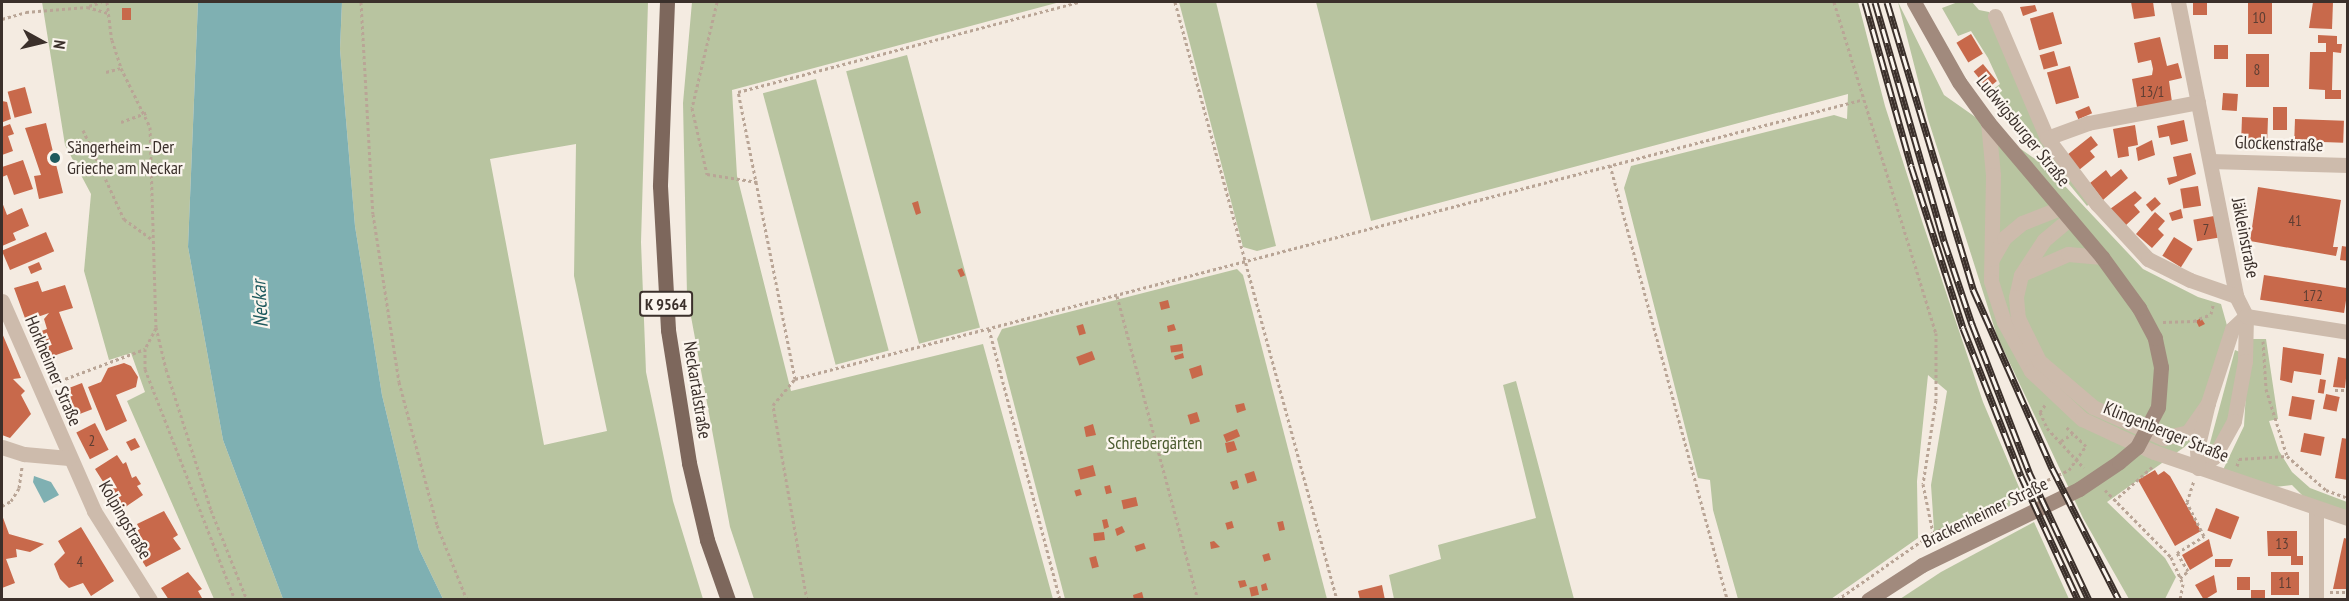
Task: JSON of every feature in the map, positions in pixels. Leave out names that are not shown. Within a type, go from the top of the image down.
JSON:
[{"type":"main road","name":"Neckartalstraße","points":[[667,2],[660,186],[668,330],[689,463],[707,540],[728,600]]},
{"type":"main road","name":"Ludwigsburger Straße","points":[[1914,2],[1959,82],[1988,122],[2102,257],[2150,328],[2161,367],[2158,407],[2137,447],[2119,462]]},
{"type":"main road","name":"Brackenheimer Straße","points":[[1868,600],[1922,565],[2079,489],[2119,462]]},
{"type":"street","name":"Jäkleinstraße","points":[[2178,2],[2236,296],[2246,316],[2245,361],[2234,422],[2214,457],[2198,468]]},
{"type":"street","name":"Ludwigsburger Straße","points":[[1995,16],[2047,138],[2097,204],[2148,259],[2190,280],[2236,296]]},
{"type":"street","name":"Ludwigsburger Straße","points":[[2047,138],[2088,123],[2198,102]]},
{"type":"street","name":"Klingenberger Straße","points":[[1988,122],[1993,175],[1991,281],[2016,348],[2055,398],[2082,419],[2160,454],[2348,518]]},
{"type":"street","name":"Glockenstraße","points":[[2210,161],[2348,165]]},
{"type":"street","points":[[1992,259],[2004,238],[2022,223],[2064,213]]},
{"type":"street","points":[[2064,213],[2021,275],[2016,297],[2018,318],[2026,340],[2056,379],[2093,407],[2163,438],[2188,432],[2208,403]]},
{"type":"street","points":[[2021,275],[2050,258],[2068,254],[2102,257]]},
{"type":"street","name":"Horkheimer Straße","points":[[2,301],[69,458]]},
{"type":"street","points":[[2198,468],[2197,449],[2208,403],[2232,329],[2246,316],[2348,332]]},
{"type":"street","points":[[2,447],[24,454],[69,458]]},
{"type":"street","name":"Kolpingstraße","points":[[69,458],[94,511],[150,600]]},
{"type":"street","points":[[2316,509],[2316,600]]},
{"type":"path","points":[[2,19],[26,12],[87,7],[101,2]]},
{"type":"path","points":[[107,2],[122,68],[146,112],[150,127],[156,327],[184,434],[247,600]]},
{"type":"path","points":[[361,2],[373,214],[399,382],[437,525],[467,600]]},
{"type":"path","points":[[717,2],[692,108],[707,174],[757,182]]},
{"type":"path","points":[[795,379],[738,92],[1078,2]]},
{"type":"path","points":[[1175,2],[1337,600]]},
{"type":"path","points":[[1834,2],[1861,100],[1936,333],[1936,400],[1923,484],[1933,533]]},
{"type":"path","points":[[87,7],[108,14]]},
{"type":"path","points":[[106,72],[122,68]]},
{"type":"path","points":[[807,600],[773,405],[795,379],[1861,100]]},
{"type":"path","points":[[121,122],[146,112]]},
{"type":"path","points":[[83,130],[124,219],[152,239]]},
{"type":"path","points":[[1610,165],[1727,600]]},
{"type":"path","points":[[1117,296],[1198,600]]},
{"type":"path","points":[[2150,328],[2166,320],[2194,321],[2211,314],[2215,297]]},
{"type":"path","points":[[2262,317],[2266,389],[2287,456],[2326,490],[2348,498]]},
{"type":"path","points":[[156,327],[146,349],[145,369],[235,600]]},
{"type":"path","points":[[989,329],[1060,600]]},
{"type":"path","points":[[39,388],[146,349]]},
{"type":"path","points":[[2335,390],[2348,390]]},
{"type":"path","points":[[2052,412],[2045,405],[2040,412],[2047,428],[2092,476]]},
{"type":"path","points":[[1837,600],[1933,533],[2069,470],[2086,447],[2058,420]]},
{"type":"path","points":[[2060,440],[2072,434]]},
{"type":"path","points":[[2,506],[11,501],[19,488],[24,454]]},
{"type":"path","points":[[2114,501],[2160,454]]},
{"type":"path","points":[[2234,480],[2239,459],[2287,456]]},
{"type":"path","points":[[2180,578],[2188,572],[2177,553],[2204,536],[2187,501],[2198,468]]},
{"type":"path","points":[[2099,484],[2171,557],[2180,578],[2180,600]]},
{"type":"green space","points":[[42,2],[198,2],[188,247],[223,440],[283,599],[214,599],[127,401],[145,392],[131,353],[109,360],[84,271],[91,194],[65,145]]},
{"type":"green space","points":[[342,2],[648,2],[641,242],[646,372],[673,501],[703,599],[443,599],[419,549],[382,395],[355,226],[340,49]],"holes":[[[576,144],[574,276],[607,431],[544,445],[490,159]]]},
{"type":"green space","points":[[692,2],[1060,2],[732,90],[737,176],[791,391],[983,344],[1053,599],[754,599],[730,527],[687,295],[683,103]]},
{"type":"green space","points":[[1179,2],[1216,2],[1276,246],[1257,251],[1243,247]]},
{"type":"green space","points":[[1316,2],[1858,2],[1885,106],[1922,221],[1983,402],[2024,499],[1926,548],[1934,529],[1931,485],[1947,391],[1928,375],[1917,481],[1918,538],[1831,599],[1738,599],[1713,510],[1710,480],[1698,478],[1624,188],[1631,166],[1834,115],[1847,119],[1848,94],[1371,221]]},
{"type":"green space","points":[[1898,2],[1944,95],[2048,168],[2143,269],[2198,297],[2221,304],[2228,329],[2193,441],[2107,502],[2165,558],[2176,577],[2165,599],[2129,599],[2083,518],[1997,336],[1928,119]]},
{"type":"green space","points":[[1958,2],[1972,2],[1979,10],[1989,12],[2044,139],[2090,203],[2087,206],[1992,90],[2000,84],[1988,58],[1971,31],[1958,36],[1942,8]]},
{"type":"green space","points":[[907,55],[980,327],[919,344],[846,71]]},
{"type":"green space","points":[[816,79],[889,350],[836,365],[763,93]]},
{"type":"green space","name":"Schrebergärten","points":[[1237,269],[1243,275],[1327,599],[1065,599],[997,339],[1002,329]]},
{"type":"green space","points":[[2249,339],[2266,339],[2278,419],[2269,421],[2279,451],[2292,472],[2310,488],[2347,502],[2347,513],[2307,500],[2292,485],[2275,487],[2222,472],[2244,426]]},
{"type":"green space","points":[[2235,350],[2242,353],[2226,429],[2207,454]]},
{"type":"green space","points":[[1516,381],[1574,599],[1394,599],[1389,575],[1441,559],[1438,545],[1536,518],[1503,385]]},
{"type":"green space","points":[[2034,522],[2069,599],[1900,599],[1941,572]]},
{"type":"water","name":"Neckar","points":[[198,2],[342,2],[340,49],[355,226],[382,395],[419,549],[443,599],[283,599],[223,440],[188,247]]},
{"type":"water","points":[[34,476],[51,482],[59,495],[44,503],[33,482]]},
{"type":"building","points":[[2131,2],[2153,2],[2155,16],[2134,19]]},
{"type":"building","points":[[2193,2],[2207,2],[2207,15],[2193,15]]},
{"type":"building","points":[[2248,2],[2272,2],[2272,34],[2248,34]]},
{"type":"building","points":[[2313,2],[2333,2],[2332,29],[2309,28]]},
{"type":"building","points":[[2035,5],[2037,11],[2023,16],[2020,7]]},
{"type":"building","points":[[122,8],[131,8],[131,20],[122,20]]},
{"type":"building","points":[[2053,12],[2062,44],[2039,50],[2030,19]]},
{"type":"building","points":[[1971,34],[1983,54],[1968,62],[1956,43]]},
{"type":"building","points":[[2318,35],[2337,36],[2337,44],[2342,44],[2341,53],[2333,52],[2332,90],[2341,90],[2341,99],[2325,99],[2325,90],[2309,89],[2310,52],[2326,52],[2326,43],[2318,43]]},
{"type":"building","points":[[2160,37],[2167,66],[2178,63],[2182,78],[2169,81],[2172,102],[2137,107],[2132,79],[2152,75],[2153,69],[2151,60],[2138,63],[2134,43]]},
{"type":"building","points":[[2214,45],[2228,45],[2228,59],[2214,59]]},
{"type":"building","points":[[2054,51],[2058,65],[2044,70],[2040,55]]},
{"type":"building","points":[[2246,54],[2269,54],[2269,87],[2246,87]]},
{"type":"building","points":[[1983,64],[1997,81],[1988,89],[1974,72]]},
{"type":"building","points":[[2070,66],[2079,98],[2056,104],[2047,73]]},
{"type":"building","points":[[25,87],[32,113],[15,118],[8,92]]},
{"type":"building","points":[[2223,93],[2238,94],[2237,111],[2222,110]]},
{"type":"building","points":[[2,101],[7,102],[11,119],[3,122]]},
{"type":"building","points":[[2089,106],[2092,113],[2078,119],[2075,112]]},
{"type":"building","points":[[2273,107],[2287,107],[2287,130],[2273,130]]},
{"type":"building","points":[[2242,117],[2268,118],[2267,140],[2241,139]]},
{"type":"building","points":[[2295,119],[2344,121],[2343,143],[2294,141]]},
{"type":"building","points":[[2184,120],[2188,141],[2171,145],[2169,136],[2159,138],[2157,126]]},
{"type":"building","points":[[46,123],[63,193],[39,199],[34,176],[41,175],[25,128]]},
{"type":"building","points":[[10,124],[14,134],[8,136],[13,151],[2,155],[2,127]]},
{"type":"building","points":[[2135,125],[2138,145],[2128,147],[2129,156],[2118,158],[2113,129]]},
{"type":"building","points":[[2091,136],[2098,145],[2090,151],[2095,157],[2079,170],[2067,155]]},
{"type":"building","points":[[2152,140],[2155,155],[2138,161],[2136,148]]},
{"type":"building","points":[[2191,153],[2196,174],[2169,185],[2167,178],[2177,176],[2173,157]]},
{"type":"building","points":[[23,160],[33,189],[14,195],[7,175],[2,177],[2,167]]},
{"type":"building","points":[[2121,169],[2128,178],[2103,200],[2090,183],[2106,170],[2111,177]]},
{"type":"building","points":[[2198,186],[2201,206],[2183,209],[2180,189]]},
{"type":"building","points":[[2258,187],[2341,200],[2333,247],[2338,247],[2336,256],[2250,241]]},
{"type":"building","points":[[2135,191],[2142,198],[2134,205],[2140,212],[2125,226],[2110,209]]},
{"type":"building","points":[[2155,197],[2161,204],[2152,212],[2146,205]]},
{"type":"building","points":[[918,201],[921,213],[916,215],[912,203]]},
{"type":"building","points":[[2,202],[7,215],[22,208],[29,226],[13,233],[16,240],[2,246]]},
{"type":"building","points":[[2181,209],[2183,218],[2172,221],[2169,213]]},
{"type":"building","points":[[2155,212],[2165,221],[2158,229],[2164,235],[2152,248],[2136,234]]},
{"type":"building","points":[[2214,216],[2218,238],[2197,241],[2193,220]]},
{"type":"building","points":[[46,232],[54,251],[10,270],[2,251]]},
{"type":"building","points":[[2174,237],[2193,249],[2181,267],[2162,256]]},
{"type":"building","points":[[2342,246],[2348,247],[2348,261],[2340,260]]},
{"type":"building","points":[[39,262],[42,269],[31,274],[28,267]]},
{"type":"building","points":[[962,268],[965,275],[961,277],[957,270]]},
{"type":"building","points":[[2264,275],[2348,288],[2344,313],[2260,300]]},
{"type":"building","points":[[38,281],[42,292],[65,285],[73,308],[59,312],[73,349],[42,360],[33,334],[47,329],[44,319],[49,313],[26,321],[14,288]]},
{"type":"building","points":[[1168,300],[1170,308],[1161,310],[1159,302]]},
{"type":"building","points":[[2201,318],[2205,324],[2199,327],[2196,321]]},
{"type":"building","points":[[1083,324],[1086,334],[1079,336],[1076,326]]},
{"type":"building","points":[[1174,324],[1176,330],[1168,332],[1167,326]]},
{"type":"building","points":[[2,333],[21,378],[13,379],[25,391],[21,395],[31,414],[10,438],[2,435]]},
{"type":"building","points":[[1182,344],[1183,351],[1171,353],[1170,346]]},
{"type":"building","points":[[2283,347],[2324,354],[2321,375],[2294,371],[2292,383],[2280,380]]},
{"type":"building","points":[[1092,351],[1095,359],[1079,365],[1076,357]]},
{"type":"building","points":[[1183,353],[1184,358],[1175,360],[1174,356]]},
{"type":"building","points":[[2338,357],[2348,359],[2345,388],[2333,387]]},
{"type":"building","points":[[124,363],[131,366],[138,377],[136,387],[116,395],[127,421],[106,431],[88,387],[101,382],[108,368]]},
{"type":"building","points":[[1201,365],[1203,375],[1192,379],[1189,369]]},
{"type":"building","points":[[2320,379],[2326,380],[2324,394],[2318,393]]},
{"type":"building","points":[[82,383],[92,409],[71,417],[61,391]]},
{"type":"building","points":[[2326,394],[2340,397],[2337,412],[2323,409]]},
{"type":"building","points":[[2292,396],[2315,400],[2311,420],[2289,416]]},
{"type":"building","points":[[1244,403],[1246,410],[1237,413],[1235,405]]},
{"type":"building","points":[[1197,412],[1200,422],[1190,424],[1187,415]]},
{"type":"building","points":[[95,423],[109,450],[90,459],[76,433]]},
{"type":"building","points":[[1093,424],[1096,435],[1086,437],[1084,427]]},
{"type":"building","points":[[1237,429],[1240,436],[1226,442],[1223,435]]},
{"type":"building","points":[[2304,433],[2325,437],[2321,456],[2300,452]]},
{"type":"building","points":[[135,438],[140,447],[131,451],[126,442]]},
{"type":"building","points":[[2342,438],[2348,439],[2348,480],[2335,478]]},
{"type":"building","points":[[1234,441],[1237,450],[1227,453],[1225,443]]},
{"type":"building","points":[[117,455],[123,464],[126,462],[132,478],[136,476],[141,484],[137,486],[143,495],[121,510],[95,469]]},
{"type":"building","points":[[1093,465],[1096,476],[1080,480],[1078,469]]},
{"type":"building","points":[[2155,470],[2158,475],[2164,471],[2170,476],[2201,531],[2175,546],[2138,480]]},
{"type":"building","points":[[1254,471],[1257,481],[1247,483],[1244,474]]},
{"type":"building","points":[[1237,480],[1239,488],[1233,490],[1230,482]]},
{"type":"building","points":[[1110,485],[1112,493],[1106,494],[1104,486]]},
{"type":"building","points":[[1080,489],[1082,495],[1076,497],[1074,491]]},
{"type":"building","points":[[1136,497],[1138,506],[1123,509],[1121,500]]},
{"type":"building","points":[[2216,508],[2239,517],[2231,539],[2207,530]]},
{"type":"building","points":[[164,511],[178,535],[173,538],[181,549],[146,567],[126,536],[139,528],[137,524]]},
{"type":"building","points":[[2,515],[9,534],[44,544],[30,552],[16,549],[17,557],[6,559],[15,583],[2,588]]},
{"type":"building","points":[[1107,519],[1109,527],[1104,529],[1102,520]]},
{"type":"building","points":[[1232,521],[1234,528],[1227,530],[1225,523]]},
{"type":"building","points":[[1283,521],[1285,530],[1279,531],[1277,522]]},
{"type":"building","points":[[1122,526],[1125,532],[1117,536],[1115,529]]},
{"type":"building","points":[[81,527],[114,581],[91,596],[83,583],[69,588],[60,579],[54,564],[65,553],[58,541]]},
{"type":"building","points":[[2267,531],[2297,531],[2297,556],[2303,556],[2303,565],[2291,565],[2291,556],[2268,556]]},
{"type":"building","points":[[1104,532],[1105,540],[1094,541],[1093,533]]},
{"type":"building","points":[[2344,538],[2348,539],[2348,589],[2333,589]]},
{"type":"building","points":[[2209,539],[2213,556],[2190,570],[2182,555]]},
{"type":"building","points":[[1214,541],[1220,547],[1211,549],[1210,542]]},
{"type":"building","points":[[1144,543],[1146,549],[1136,552],[1134,546]]},
{"type":"building","points":[[1269,553],[1271,560],[1264,562],[1262,555]]},
{"type":"building","points":[[1096,556],[1099,567],[1092,568],[1089,558]]},
{"type":"building","points":[[2215,559],[2233,559],[2230,567],[2215,567]]},
{"type":"building","points":[[188,572],[202,589],[198,591],[202,598],[169,600],[161,588]]},
{"type":"building","points":[[2271,572],[2299,572],[2299,595],[2271,595]]},
{"type":"building","points":[[2214,575],[2217,592],[2204,600],[2195,585]]},
{"type":"building","points":[[2237,577],[2250,577],[2250,590],[2237,590]]},
{"type":"building","points":[[1245,580],[1247,586],[1240,588],[1238,581]]},
{"type":"building","points":[[1266,583],[1268,590],[1262,591],[1261,585]]},
{"type":"building","points":[[1382,585],[1385,600],[1360,600],[1358,591]]},
{"type":"building","points":[[1257,586],[1259,595],[1251,597],[1249,588]]},
{"type":"building","points":[[2251,590],[2265,590],[2265,600],[2251,600]]},
{"type":"building","points":[[1142,592],[1144,600],[1134,600],[1133,595]]},
{"type":"railway","points":[[1865,2],[1911,166],[1963,328],[2021,476],[2078,600]]},
{"type":"railway","points":[[1875,2],[1944,241],[1972,324],[2029,472],[2089,600]]},
{"type":"railway","points":[[1887,2],[1973,289],[2052,468],[2119,600]]},
{"type":"place","name":"Sängerheim - Der Grieche am Neckar","points":[[55,158]]}]
